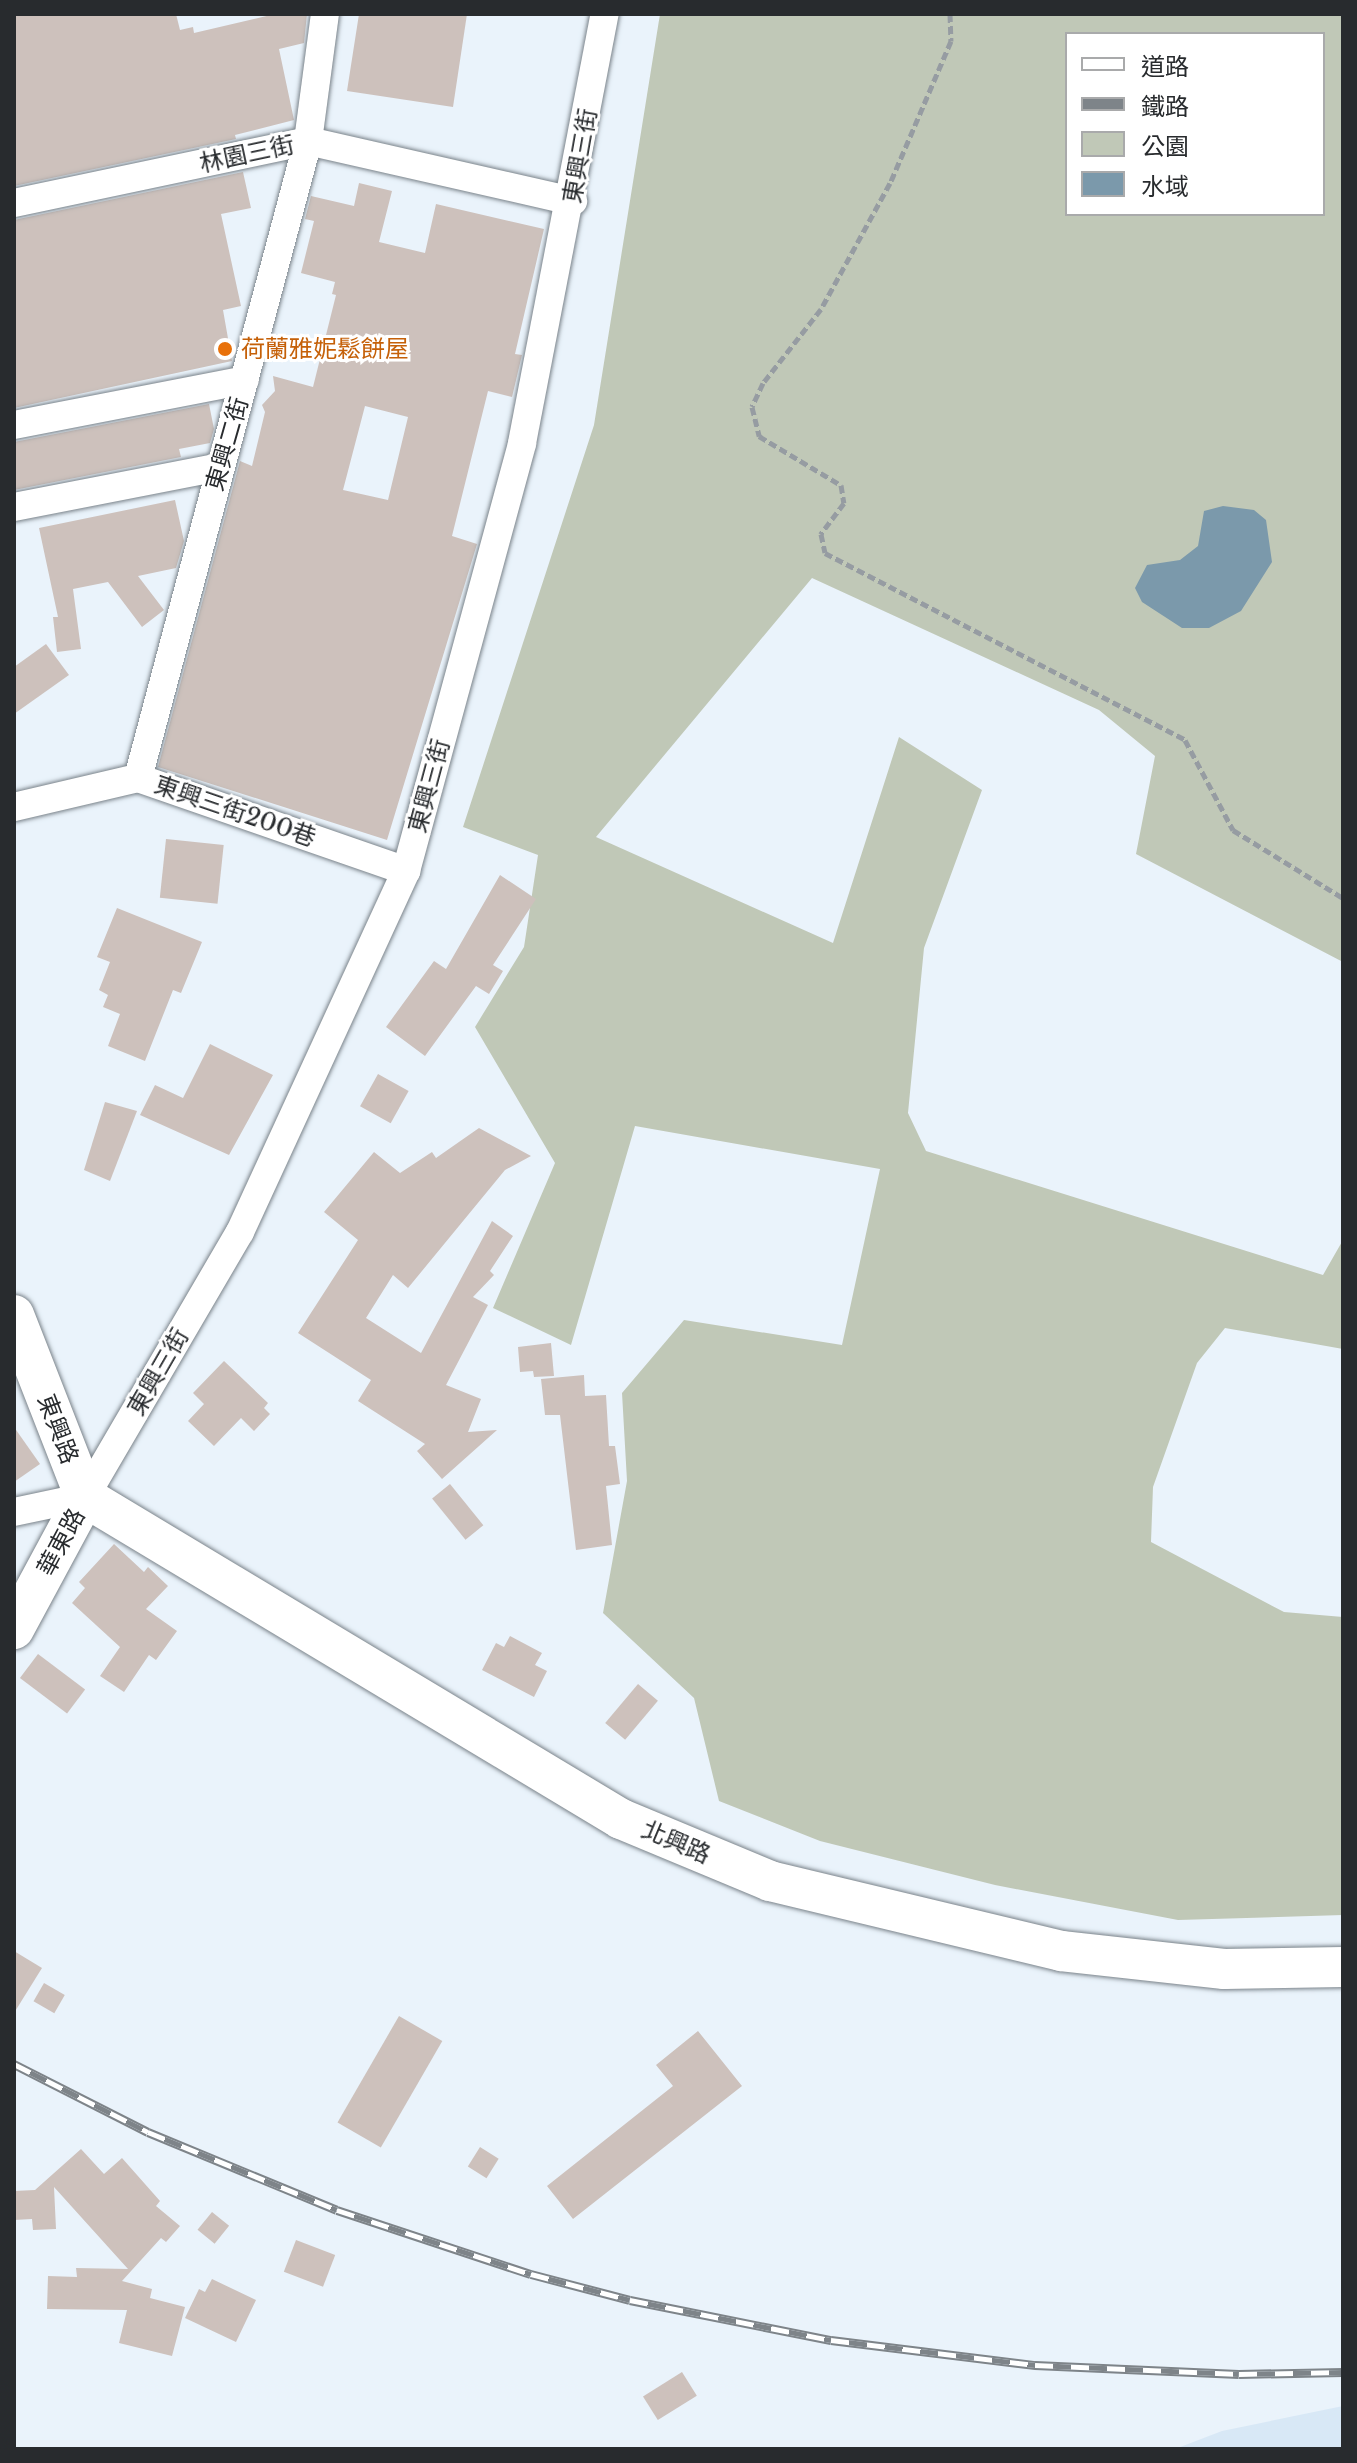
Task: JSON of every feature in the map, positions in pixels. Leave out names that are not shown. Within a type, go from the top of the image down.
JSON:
[{"type":"street","name":"東興二街","points":[[138,778],[308,141],[325,14]]},
{"type":"street","name":"東興三街","points":[[85,1497],[240,1232],[406,871],[522,443],[573,201],[605,14]]},
{"type":"street","name":"林園三街","points":[[14,203],[308,141],[573,201]]},
{"type":"street","points":[[14,425],[245,380]]},
{"type":"street","points":[[14,507],[219,467]]},
{"type":"street","name":"東興三街200巷","points":[[14,807],[138,778],[406,871]]},
{"type":"street","name":"東興路","points":[[14,1315],[85,1497]]},
{"type":"street","points":[[14,1512],[85,1497]]},
{"type":"street","name":"華東路","points":[[14,1629],[85,1497]]},
{"type":"street","name":"北興路","points":[[85,1497],[621,1819],[770,1881],[1061,1951],[1224,1969],[1343,1967]]},
{"type":"path","points":[[950,14],[951,41],[890,183],[821,309],[763,383],[752,407],[759,436],[841,485],[844,503],[821,534],[825,553],[1185,740],[1233,830],[1343,898]]},
{"type":"shaded area","points":[[1343,2406],[1343,2449],[1175,2449],[1222,2431]]},
{"type":"green space","points":[[660,14],[1343,14],[1343,962],[1136,854],[1155,756],[1099,710],[812,578],[596,837],[833,943],[899,737],[982,790],[924,948],[908,1113],[926,1151],[1323,1275],[1343,1240],[1343,1349],[1225,1328],[1197,1363],[1153,1487],[1151,1542],[1284,1612],[1343,1617],[1343,1915],[1178,1920],[995,1885],[820,1841],[719,1801],[694,1698],[603,1613],[627,1481],[622,1393],[684,1320],[842,1345],[880,1169],[635,1126],[571,1345],[493,1308],[555,1163],[475,1027],[524,947],[538,855],[463,827],[594,425]]},
{"type":"water","points":[[1223,506],[1254,510],[1266,520],[1272,562],[1241,611],[1209,628],[1182,628],[1142,602],[1135,588],[1147,565],[1180,560],[1198,546],[1204,511]]},
{"type":"building","points":[[14,14],[176,14],[180,30],[193,27],[194,33],[275,14],[307,14],[304,43],[279,49],[294,120],[235,135],[236,139],[14,186]]},
{"type":"building","points":[[359,14],[467,14],[453,107],[347,91]]},
{"type":"building","points":[[243,172],[251,208],[221,214],[241,306],[223,310],[232,361],[14,408],[14,220]]},
{"type":"building","points":[[359,183],[392,191],[379,242],[425,253],[436,204],[544,229],[515,354],[522,355],[512,397],[488,391],[452,536],[477,544],[387,840],[158,767],[240,461],[252,466],[265,412],[262,405],[275,391],[273,376],[313,387],[336,295],[332,294],[335,282],[301,273],[314,221],[305,219],[311,196],[354,206]],"holes":[[[365,406],[408,417],[388,500],[343,490]]]},
{"type":"building","points":[[209,404],[214,429],[210,443],[179,449],[181,457],[14,490],[14,442]]},
{"type":"building","points":[[175,500],[184,541],[176,568],[138,576],[164,610],[142,627],[108,582],[73,589],[81,649],[57,652],[53,617],[58,617],[39,528]]},
{"type":"building","points":[[46,644],[69,675],[14,714],[14,667]]},
{"type":"building","points":[[166,839],[224,845],[218,904],[160,898]]},
{"type":"building","points":[[500,875],[536,899],[493,965],[503,971],[489,994],[476,986],[425,1056],[386,1027],[434,961],[446,969]]},
{"type":"building","points":[[117,908],[202,942],[181,993],[173,990],[145,1061],[108,1046],[120,1014],[103,1007],[108,995],[99,990],[110,962],[97,957]]},
{"type":"building","points":[[210,1044],[273,1075],[229,1155],[140,1115],[155,1085],[183,1098]]},
{"type":"building","points":[[378,1074],[409,1091],[391,1123],[360,1106]]},
{"type":"building","points":[[105,1102],[137,1111],[110,1181],[84,1170]]},
{"type":"building","points":[[479,1128],[531,1156],[505,1170],[408,1288],[393,1275],[366,1318],[421,1353],[492,1221],[513,1236],[490,1271],[494,1275],[473,1297],[488,1305],[446,1385],[481,1399],[468,1432],[497,1430],[442,1479],[417,1451],[425,1444],[358,1401],[371,1380],[298,1333],[358,1240],[324,1212],[374,1152],[400,1173],[432,1152],[436,1158]]},
{"type":"building","points":[[551,1343],[554,1376],[534,1377],[533,1371],[520,1372],[518,1347]]},
{"type":"building","points":[[224,1361],[268,1403],[264,1408],[270,1414],[254,1431],[241,1418],[214,1446],[188,1421],[204,1404],[193,1393]]},
{"type":"building","points":[[584,1375],[585,1396],[606,1395],[609,1446],[615,1446],[620,1484],[606,1486],[612,1545],[576,1550],[560,1415],[545,1415],[541,1379]]},
{"type":"building","points":[[14,1427],[40,1464],[14,1482]]},
{"type":"building","points":[[450,1484],[483,1525],[465,1540],[432,1498]]},
{"type":"building","points":[[114,1544],[144,1572],[148,1567],[168,1586],[146,1609],[177,1631],[156,1660],[149,1655],[124,1692],[100,1676],[120,1647],[72,1603],[85,1588],[79,1582]]},
{"type":"building","points":[[510,1636],[542,1653],[535,1665],[547,1671],[534,1697],[482,1670],[496,1643],[504,1647]]},
{"type":"building","points":[[38,1654],[85,1690],[67,1713],[20,1678]]},
{"type":"building","points":[[638,1684],[658,1701],[625,1740],[605,1723]]},
{"type":"building","points":[[14,1951],[42,1968],[14,2013]]},
{"type":"building","points":[[44,1983],[65,1995],[54,2013],[34,2001]]},
{"type":"building","points":[[399,2016],[442,2041],[381,2148],[338,2123]]},
{"type":"building","points":[[698,2031],[742,2086],[573,2219],[547,2186],[673,2086],[656,2065]]},
{"type":"building","points":[[480,2147],[499,2159],[486,2178],[468,2167]]},
{"type":"building","points":[[81,2149],[104,2174],[122,2158],[160,2201],[156,2206],[180,2226],[166,2242],[161,2238],[122,2281],[152,2289],[150,2298],[185,2307],[172,2356],[119,2343],[127,2310],[47,2309],[48,2276],[77,2277],[76,2268],[128,2269],[54,2187],[56,2229],[33,2230],[32,2219],[14,2220],[14,2191],[35,2190]]},
{"type":"building","points":[[212,2212],[229,2226],[215,2244],[198,2230]]},
{"type":"building","points":[[296,2240],[335,2255],[323,2287],[284,2272]]},
{"type":"building","points":[[212,2279],[256,2300],[236,2342],[185,2318],[199,2289],[205,2292]]},
{"type":"building","points":[[682,2372],[697,2396],[658,2420],[643,2396]]},
{"type":"railway","points":[[14,2064],[148,2132],[337,2210],[531,2274],[630,2300],[831,2340],[1035,2365],[1239,2374],[1343,2372]]},
{"type":"place","name":"荷蘭雅妮鬆餅屋","points":[[225,349]]}]
